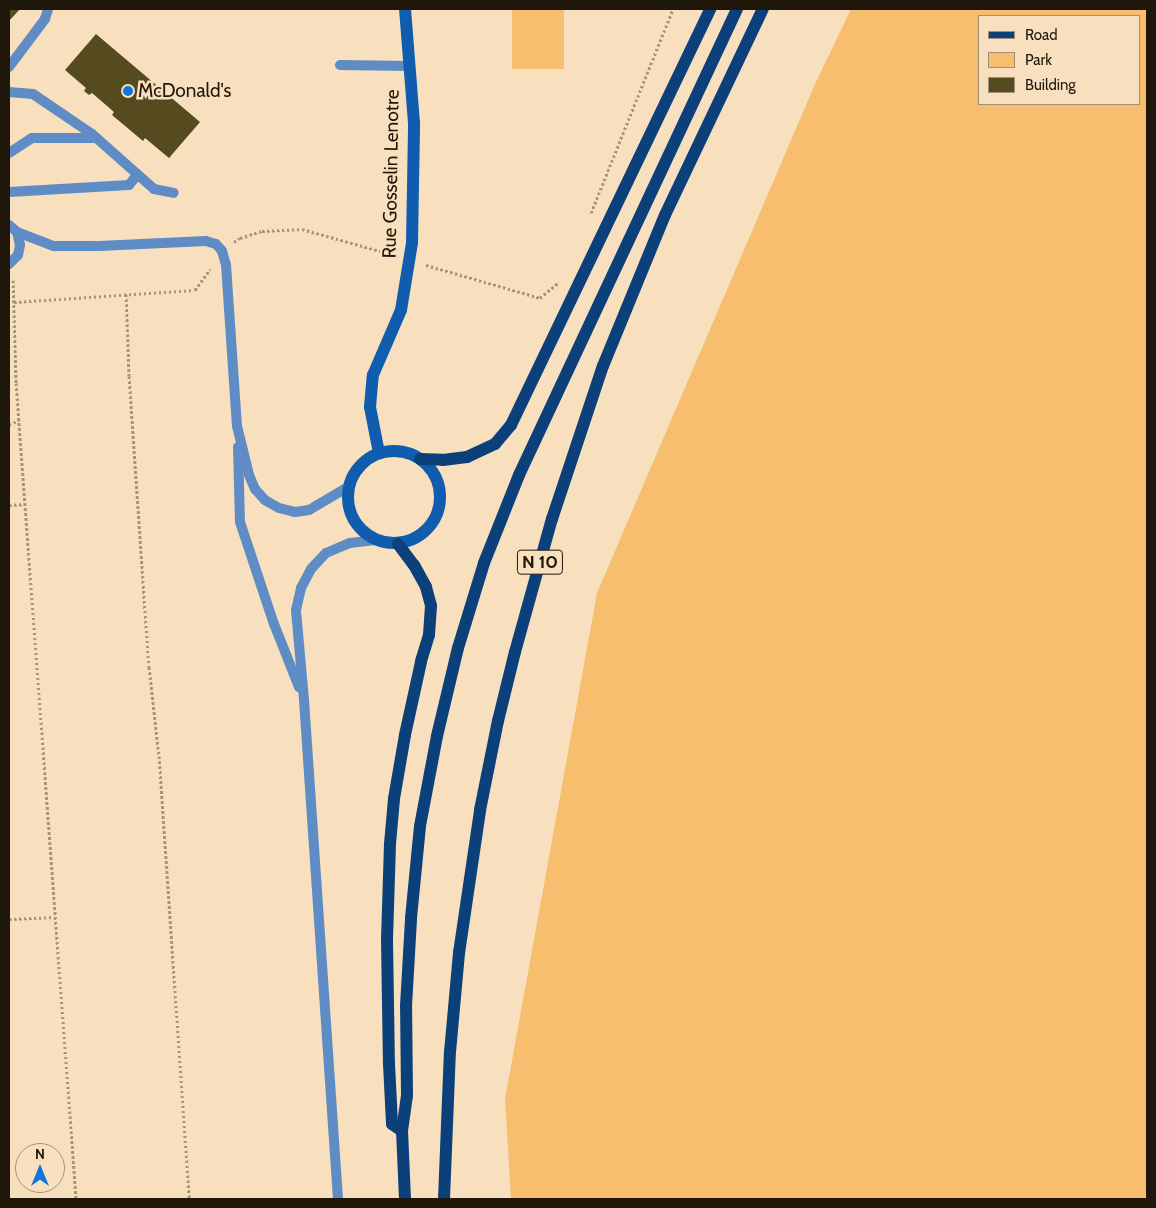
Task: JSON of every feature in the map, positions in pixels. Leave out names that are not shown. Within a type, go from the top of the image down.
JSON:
[{"type":"main road","name":"Rue Gosselin Lenotre","points":[[379,453],[370,407],[373,376],[401,310],[412,243],[414,123],[405,9]]},
{"type":"main road","points":[[420,459],[438,481],[439,509],[433,522],[424,533],[398,544],[375,540],[364,533],[355,524],[347,500],[348,487],[365,460],[379,453],[400,452],[420,459],[443,460],[467,457],[495,444],[511,425],[710,9]]},
{"type":"main road","name":"N 10","points":[[405,1199],[402,1131],[407,1095],[406,1006],[411,918],[420,826],[436,736],[458,648],[484,562],[519,475],[737,9]]},
{"type":"main road","name":"N 10","points":[[444,1199],[450,1052],[459,953],[480,810],[498,721],[517,644],[558,501],[607,357],[665,214],[763,9]]},
{"type":"main road","points":[[398,544],[414,565],[426,587],[431,606],[430,635],[421,662],[405,735],[394,799],[390,844],[387,940],[389,1064],[392,1124],[402,1131]]},
{"type":"lane","points":[[9,67],[45,19],[48,9]]},
{"type":"lane","points":[[340,65],[410,66]]},
{"type":"lane","points":[[9,92],[33,94],[96,138],[154,189],[174,193]]},
{"type":"lane","points":[[9,153],[32,138],[96,138]]},
{"type":"lane","points":[[9,192],[129,185],[137,175]]},
{"type":"lane","points":[[9,225],[17,232],[54,246],[206,241],[216,244],[222,251],[226,265],[237,426],[240,522],[274,624],[304,700]]},
{"type":"lane","points":[[10,263],[18,255],[20,245],[17,232]]},
{"type":"lane","points":[[237,426],[249,475],[255,489],[265,500],[279,508],[295,512],[309,510],[348,487]]},
{"type":"lane","points":[[338,1199],[304,700],[296,610],[301,588],[311,569],[326,553],[350,543],[375,540]]},
{"type":"path","points":[[10,263],[14,302],[13,328],[19,420],[54,917],[64,1014],[76,1199]]},
{"type":"path","points":[[126,294],[129,386],[150,667],[159,756],[190,1199]]},
{"type":"path","points":[[9,426],[19,420]]},
{"type":"path","points":[[9,505],[25,504]]},
{"type":"path","points":[[9,920],[54,917]]},
{"type":"green space","points":[[512,9],[564,9],[564,69],[512,69]]},
{"type":"green space","points":[[851,9],[1147,9],[1147,1199],[511,1199],[505,1099],[597,593],[815,84]]},
{"type":"building","points":[[9,9],[20,9],[9,21]]},
{"type":"building","points":[[96,34],[200,122],[169,158],[145,138],[143,141],[112,115],[114,112],[92,93],[89,95],[84,91],[86,88],[65,70]]},
{"type":"place","name":"McDonald's","points":[[128,91]]}]
